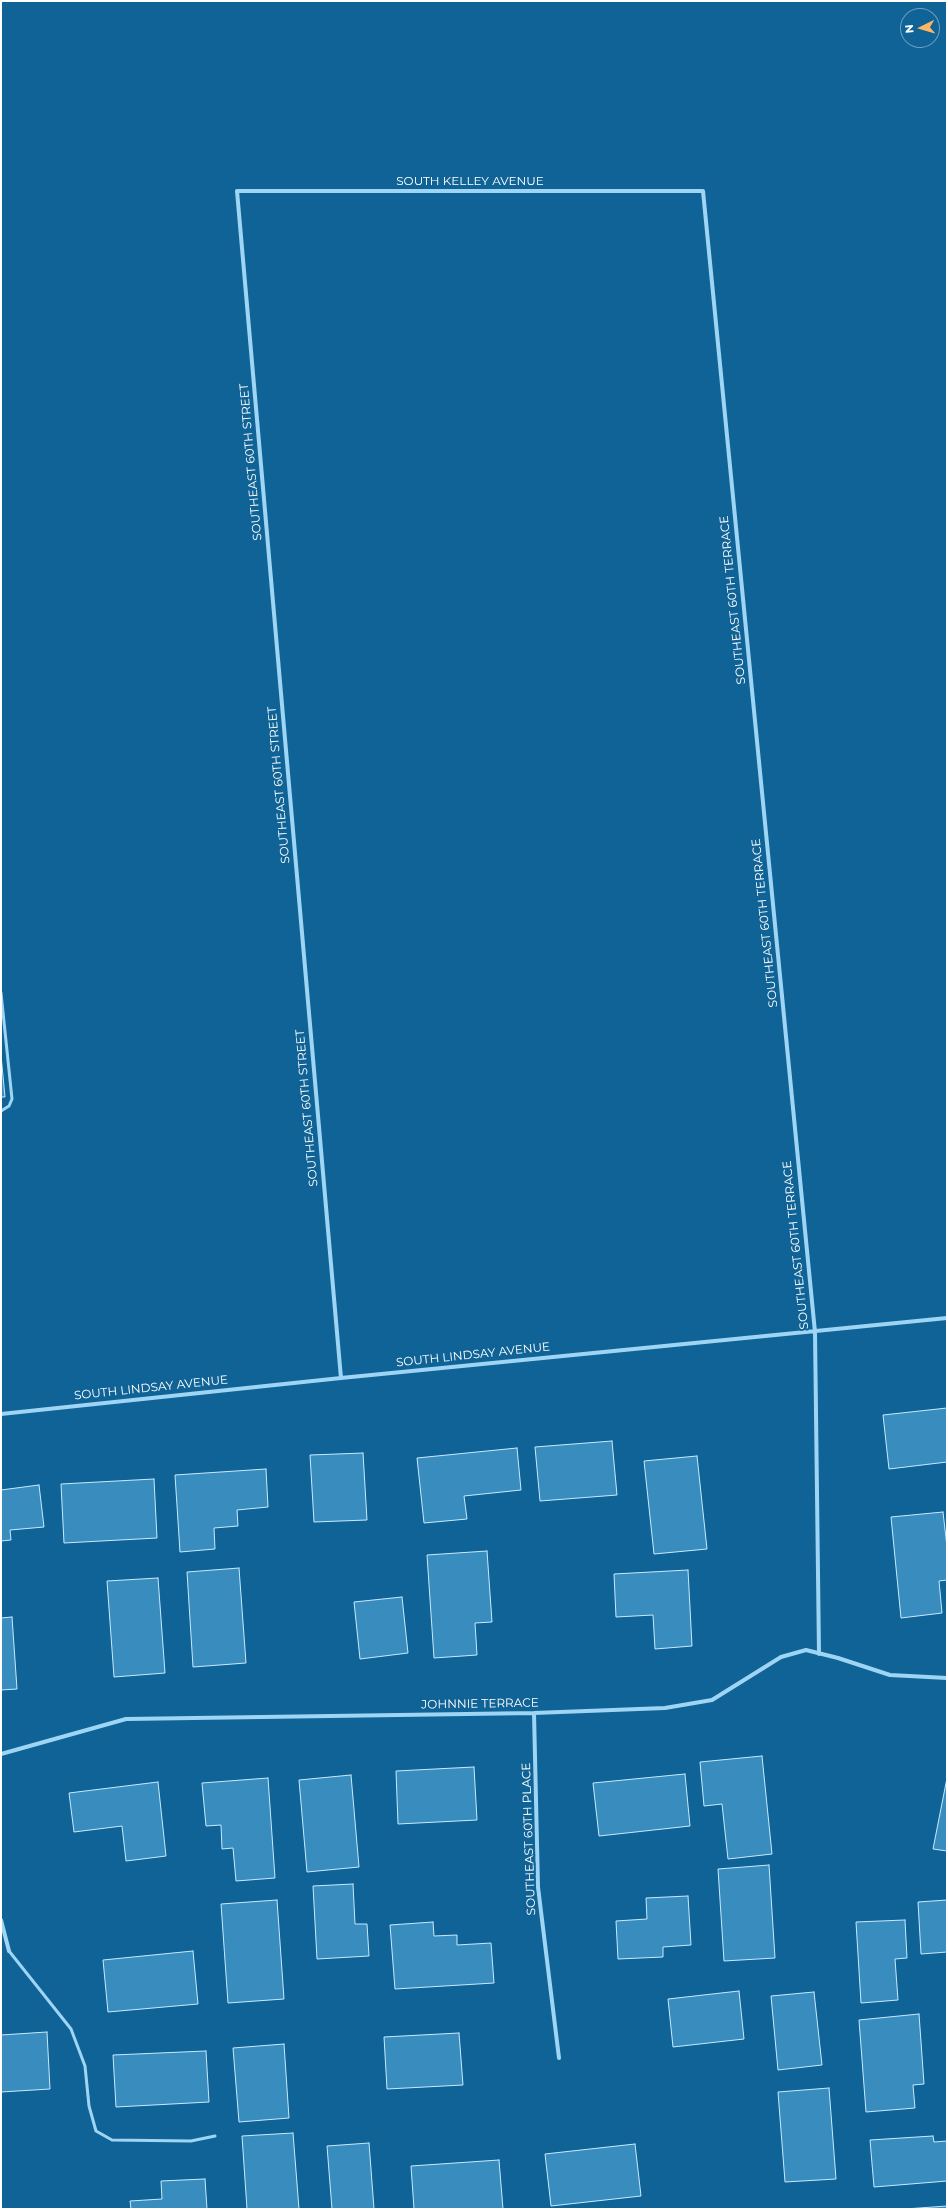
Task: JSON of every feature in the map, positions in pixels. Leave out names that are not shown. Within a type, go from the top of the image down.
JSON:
[{"type":"street","name":"SOUTH KELLEY AVENUE","points":[[237,191],[703,191]]},
{"type":"street","name":"SOUTHEAST 60TH STREET","points":[[237,191],[341,1378]]},
{"type":"street","name":"SOUTHEAST 60TH TERRACE","points":[[703,191],[815,1332],[819,1654]]},
{"type":"street","name":"SOUTH LINDSAY AVENUE","points":[[1,1414],[341,1378],[947,1318]]},
{"type":"street","name":"JOHNNIE TERRACE","points":[[1,1754],[126,1719],[534,1713],[665,1708],[712,1700],[781,1657],[806,1650],[890,1675],[947,1678]]},
{"type":"street","name":"SOUTHEAST 60TH PLACE","points":[[534,1713],[538,1887],[559,2058]]},
{"type":"street","points":[[1,1920],[8,1951]]},
{"type":"lane","points":[[1,993],[12,1099],[9,1106],[1,1111]]},
{"type":"lane","points":[[8,1951],[71,2029],[85,2066],[89,2106],[96,2131],[112,2140],[191,2141],[215,2136]]},
{"type":"building","points":[[1,1055],[5,1097],[1,1097]]},
{"type":"building","points":[[947,1408],[947,1462],[889,1469],[883,1415]]},
{"type":"building","points":[[612,1441],[617,1495],[540,1501],[535,1447]]},
{"type":"building","points":[[517,1448],[521,1490],[464,1496],[467,1519],[424,1523],[417,1458]]},
{"type":"building","points":[[363,1453],[367,1520],[314,1522],[310,1455]]},
{"type":"building","points":[[697,1456],[707,1549],[654,1554],[644,1461]]},
{"type":"building","points":[[266,1469],[268,1507],[237,1510],[238,1526],[214,1528],[215,1549],[180,1552],[175,1475]]},
{"type":"building","points":[[154,1479],[157,1538],[64,1543],[61,1484]]},
{"type":"building","points":[[39,1485],[44,1527],[10,1530],[11,1540],[1,1541],[1,1490]]},
{"type":"building","points":[[943,1512],[947,1547],[947,1580],[939,1581],[942,1613],[901,1618],[891,1517]]},
{"type":"building","points":[[487,1551],[492,1622],[475,1623],[477,1655],[434,1658],[427,1555]]},
{"type":"building","points":[[239,1568],[246,1663],[193,1667],[187,1572]]},
{"type":"building","points":[[688,1570],[692,1646],[655,1649],[653,1615],[616,1617],[614,1574]]},
{"type":"building","points":[[158,1578],[165,1673],[114,1677],[107,1581]]},
{"type":"building","points":[[402,1597],[408,1653],[360,1659],[354,1602]]},
{"type":"building","points":[[12,1617],[17,1689],[1,1690],[1,1618]]},
{"type":"building","points":[[762,1756],[772,1854],[728,1859],[722,1804],[704,1806],[700,1762]]},
{"type":"building","points":[[474,1767],[477,1820],[398,1824],[396,1771]]},
{"type":"building","points":[[685,1774],[690,1826],[599,1836],[593,1783]]},
{"type":"building","points":[[351,1775],[359,1867],[307,1872],[299,1780]]},
{"type":"building","points":[[268,1778],[275,1878],[236,1881],[233,1848],[222,1849],[221,1825],[206,1826],[202,1783]]},
{"type":"building","points":[[947,1778],[947,1851],[933,1849]]},
{"type":"building","points":[[158,1782],[166,1856],[126,1861],[122,1826],[74,1832],[69,1793]]},
{"type":"building","points":[[769,1865],[775,1958],[724,1961],[718,1869]]},
{"type":"building","points":[[353,1884],[355,1924],[367,1924],[369,1956],[317,1959],[313,1886]]},
{"type":"building","points":[[688,1896],[691,1945],[663,1947],[663,1957],[618,1959],[616,1921],[647,1919],[646,1898]]},
{"type":"building","points":[[277,1900],[284,1999],[228,2003],[221,1904]]},
{"type":"building","points":[[947,1900],[947,1952],[921,1954],[918,1902]]},
{"type":"building","points":[[905,1920],[907,1958],[895,1959],[898,2000],[861,2003],[856,1922]]},
{"type":"building","points":[[433,1922],[434,1936],[457,1935],[457,1945],[491,1943],[494,1983],[395,1989],[390,1925]]},
{"type":"building","points":[[193,1951],[198,2004],[108,2012],[103,1960]]},
{"type":"building","points":[[739,1991],[744,2039],[673,2047],[668,1999]]},
{"type":"building","points":[[814,1992],[822,2065],[778,2070],[771,1996]]},
{"type":"building","points":[[919,2014],[924,2084],[913,2085],[915,2108],[866,2112],[859,2020]]},
{"type":"building","points":[[47,2032],[50,2089],[1,2092],[1,2035]]},
{"type":"building","points":[[459,2033],[463,2085],[387,2089],[384,2037]]},
{"type":"building","points":[[284,2044],[289,2118],[239,2122],[233,2048]]},
{"type":"building","points":[[206,2051],[209,2102],[116,2107],[113,2055]]},
{"type":"building","points":[[829,2088],[836,2179],[785,2182],[778,2092]]},
{"type":"building","points":[[293,2133],[299,2209],[247,2209],[242,2136]]},
{"type":"building","points":[[933,2136],[934,2142],[947,2141],[947,2181],[874,2187],[870,2140]]},
{"type":"building","points":[[369,2143],[374,2209],[332,2209],[327,2146]]},
{"type":"building","points":[[635,2144],[641,2196],[551,2206],[545,2154]]},
{"type":"building","points":[[499,2160],[503,2209],[414,2209],[411,2166]]},
{"type":"building","points":[[205,2179],[207,2209],[131,2209],[130,2201],[162,2199],[161,2181]]},
{"type":"building","points":[[947,2206],[947,2209],[905,2209]]}]
